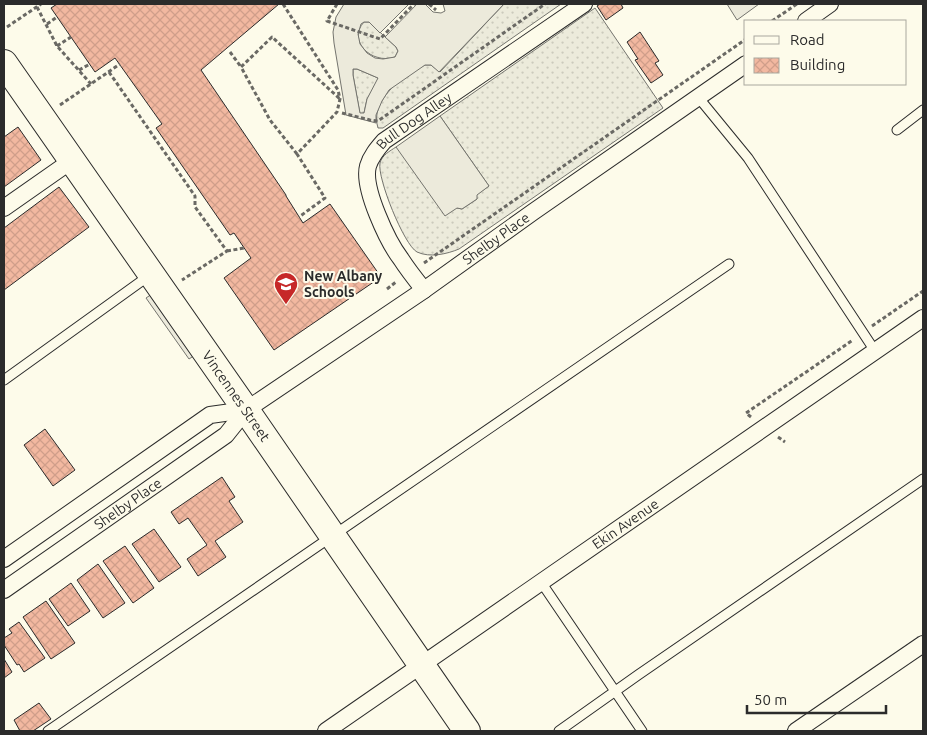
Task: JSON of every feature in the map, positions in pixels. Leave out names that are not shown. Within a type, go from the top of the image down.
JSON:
[{"type":"main road","name":"Vincennes Street","points":[[4,64],[467,731]]},
{"type":"street","name":"Bull Dog Alley","points":[[424,290],[400,258],[371,198],[368,184],[368,168],[374,153],[384,140],[584,4]]},
{"type":"street","points":[[807,20],[830,4]]},
{"type":"street","name":"Shelby Place","points":[[4,590],[226,435],[246,410],[424,290],[744,65]]},
{"type":"street","points":[[4,208],[71,160]]},
{"type":"street","name":"Ekin Avenue","points":[[326,731],[923,318]]},
{"type":"street","name":"Shelby Place","points":[[4,559],[210,416],[246,410]]},
{"type":"street","points":[[796,731],[923,644]]},
{"type":"lane","points":[[698,97],[748,158],[875,351]]},
{"type":"lane","points":[[897,130],[923,110]]},
{"type":"lane","points":[[48,731],[729,264]]},
{"type":"lane","points":[[4,380],[151,275]]},
{"type":"lane","points":[[559,731],[923,479]]},
{"type":"lane","points":[[541,582],[642,731]]},
{"type":"path","points":[[7,27],[41,4]]},
{"type":"path","points":[[283,4],[338,90],[340,99],[338,112],[297,154]]},
{"type":"path","points":[[337,4],[327,21],[380,39],[414,4]]},
{"type":"path","points":[[429,4],[436,10]]},
{"type":"path","points":[[342,113],[378,121],[545,4]]},
{"type":"path","points":[[773,20],[797,4]]},
{"type":"path","points":[[37,7],[57,46],[91,84]]},
{"type":"path","points":[[47,24],[57,17]]},
{"type":"path","points":[[57,46],[71,37]]},
{"type":"path","points":[[241,67],[272,37],[340,99]]},
{"type":"path","points":[[387,289],[744,40]]},
{"type":"path","points":[[230,52],[241,67],[270,120],[297,154],[325,198],[299,217]]},
{"type":"path","points":[[79,70],[90,64]]},
{"type":"path","points":[[59,105],[120,64]]},
{"type":"path","points":[[109,72],[195,196],[195,207],[227,251]]},
{"type":"path","points":[[181,281],[227,251],[244,248]]},
{"type":"shaded area","points":[[344,4],[409,4],[380,33],[369,22],[361,24],[358,34],[360,44],[367,53],[375,58],[383,59],[395,57],[398,51],[385,37],[417,4],[425,4],[433,12],[441,13],[445,11],[443,4],[504,4],[439,72],[431,65],[425,65],[389,90],[376,115],[376,123],[346,115],[334,43],[333,32],[336,17]],"holes":[[[353,69],[378,78],[367,99],[364,113],[360,113],[353,75]]]},
{"type":"shaded area","points":[[504,4],[561,4],[383,128],[378,128],[378,108],[383,99],[398,82],[425,65],[431,65],[440,72]]},
{"type":"shaded area","points":[[727,4],[759,4],[737,20]]},
{"type":"shaded area","points":[[595,8],[663,108],[459,249],[438,255],[427,255],[417,252],[405,237],[392,211],[380,171],[382,158],[396,147],[457,208],[462,209],[477,199],[476,195],[489,186],[440,116]]},
{"type":"shaded area","points":[[364,22],[369,22],[396,47],[398,51],[395,57],[386,59],[378,57],[364,49],[358,36],[359,29]]},
{"type":"shaded area","points":[[353,69],[378,78],[367,99],[364,113],[360,114],[353,75]]},
{"type":"shaded area","points":[[440,116],[489,186],[477,195],[477,199],[462,209],[457,208],[445,216],[396,147]]},
{"type":"shaded area","points":[[152,294],[195,355],[189,359],[146,298]]},
{"type":"building","points":[[57,4],[279,4],[201,70],[303,223],[330,204],[381,277],[274,350],[224,278],[251,258],[234,233],[230,235],[156,128],[162,124],[115,58],[95,72],[51,8]]},
{"type":"building","points":[[600,4],[621,4],[623,8],[606,20],[597,6]]},
{"type":"building","points":[[640,32],[659,61],[655,63],[663,75],[651,83],[635,60],[638,59],[627,42]]},
{"type":"building","points":[[18,127],[41,160],[4,187],[4,137]]},
{"type":"building","points":[[59,187],[89,227],[4,290],[4,228]]},
{"type":"building","points":[[45,429],[75,470],[53,486],[24,445]]},
{"type":"building","points":[[222,477],[235,497],[229,501],[243,522],[215,541],[226,557],[198,576],[187,559],[207,545],[188,518],[179,524],[171,512]]},
{"type":"building","points":[[154,529],[181,567],[159,582],[132,544]]},
{"type":"building","points":[[125,546],[154,588],[133,603],[103,561]]},
{"type":"building","points":[[98,564],[125,603],[103,618],[77,580]]},
{"type":"building","points":[[71,583],[90,611],[68,626],[49,599]]},
{"type":"building","points":[[46,601],[75,643],[51,659],[23,617]]},
{"type":"building","points":[[19,622],[45,658],[24,672],[4,645],[4,638],[12,633],[9,629]]},
{"type":"building","points":[[4,659],[12,672],[4,678]]},
{"type":"building","points":[[39,703],[51,719],[33,731],[20,731],[14,720]]},
{"type":"place","name":"New Albany Schools","points":[[286,305]]}]
